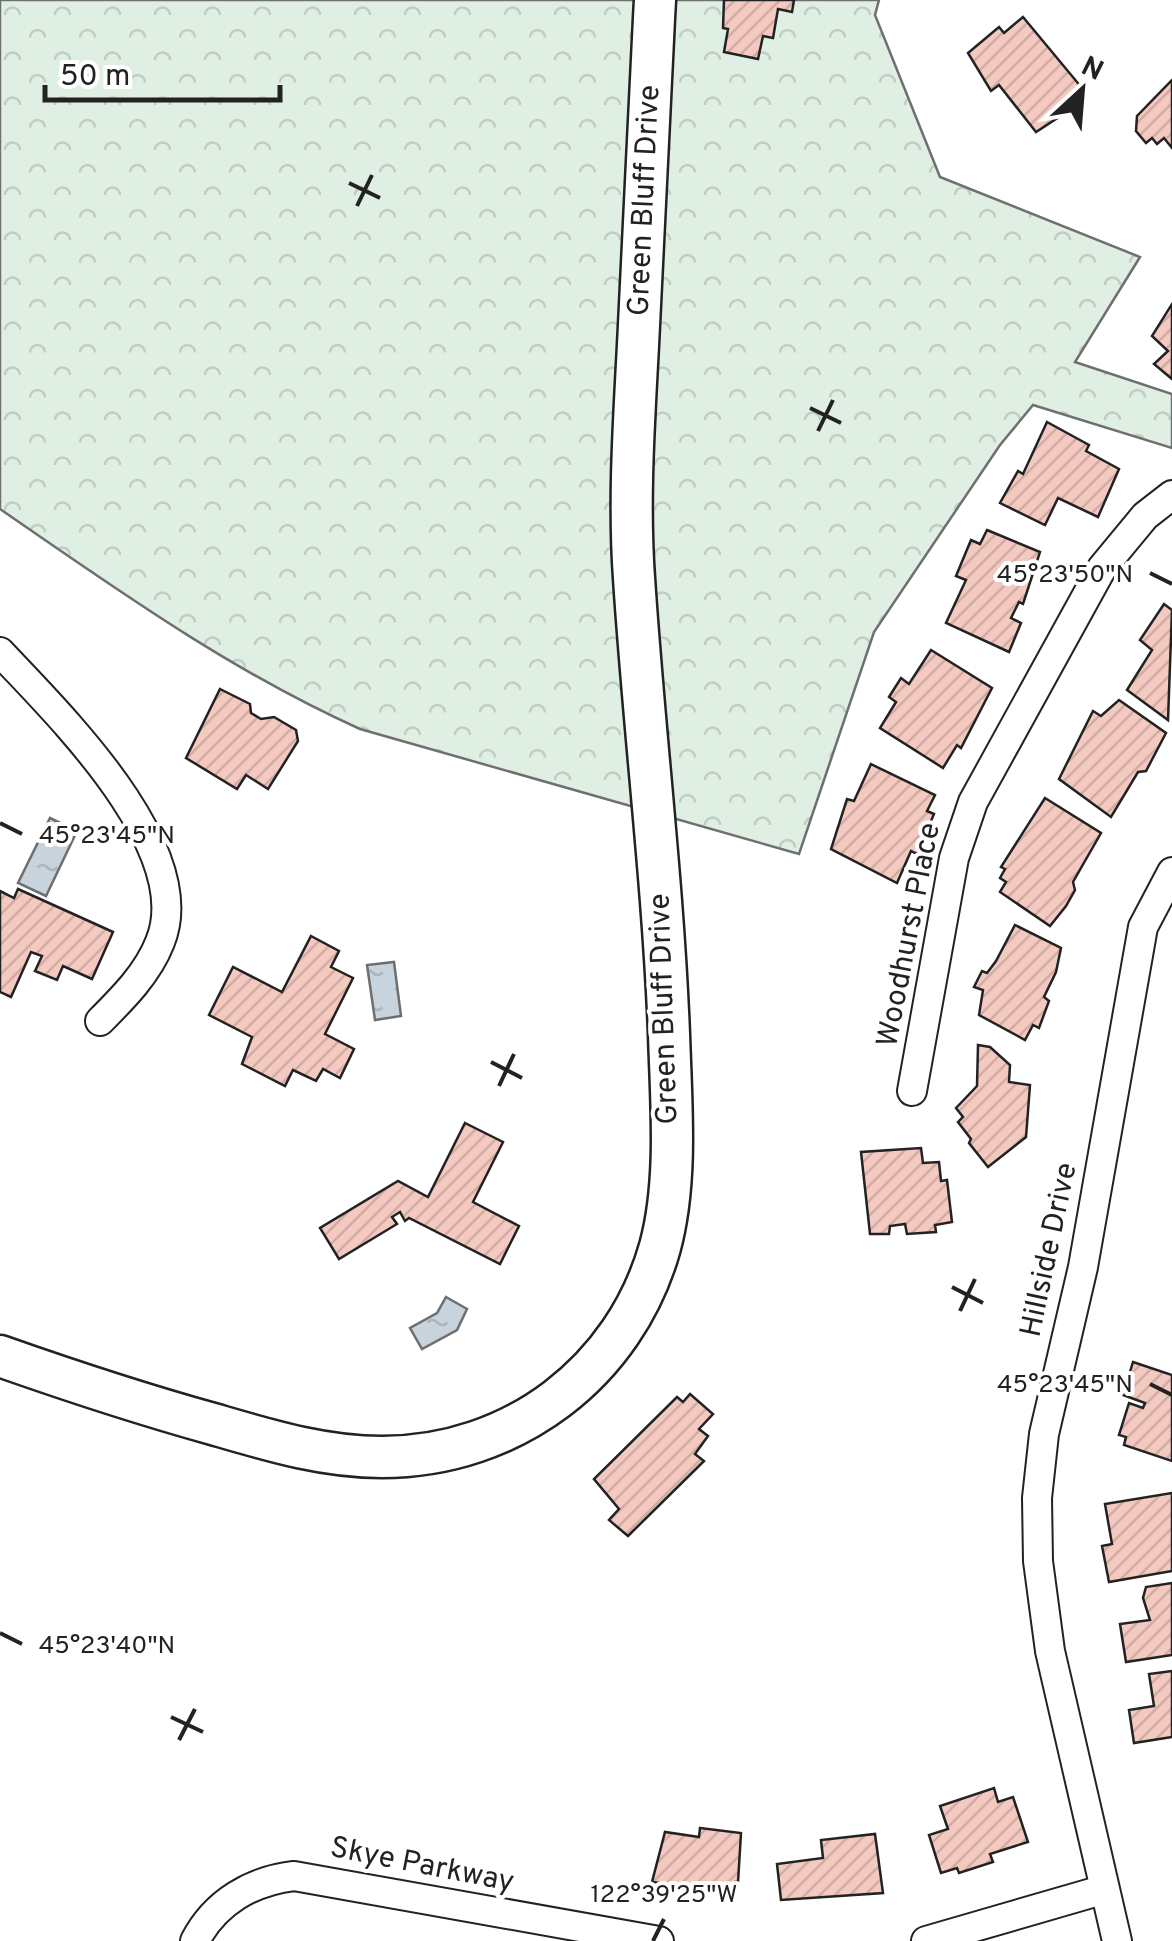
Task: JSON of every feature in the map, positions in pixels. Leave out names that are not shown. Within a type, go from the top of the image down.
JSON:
[{"type":"street","name":"Green Bluff Drive","points":[[0,1356],[106,1394],[289,1446],[348,1456],[413,1455],[502,1433],[566,1394],[614,1343],[640,1299],[666,1223],[670,1078],[665,942],[631,509],[655,0]]},
{"type":"street","name":"Woodhurst Place","points":[[912,1091],[954,858],[973,802],[1102,568],[1145,516],[1172,494]]},
{"type":"street","points":[[0,652],[96,758],[139,818],[156,857],[164,898],[162,940],[142,975],[100,1021]]},
{"type":"street","name":"Hillside Drive","points":[[1118,1941],[1102,1890],[1050,1651],[1038,1553],[1037,1498],[1044,1434],[1084,1267],[1144,928],[1172,872]]},
{"type":"street","name":"Skye Parkway","points":[[195,1941],[216,1912],[242,1892],[273,1879],[294,1876],[659,1941]]},
{"type":"street","points":[[926,1941],[1102,1890]]},
{"type":"green space","points":[[0,0],[879,0],[875,15],[940,177],[1140,257],[1075,362],[1172,394],[1172,448],[1033,405],[1000,445],[874,632],[799,854],[360,729],[220,655],[0,509]]},
{"type":"water","points":[[50,818],[77,831],[46,896],[18,883]]},
{"type":"water","points":[[394,962],[401,1016],[375,1020],[367,965]]},
{"type":"water","points":[[446,1297],[467,1309],[457,1330],[422,1349],[410,1328],[437,1313]]},
{"type":"building","points":[[724,0],[794,0],[792,12],[778,9],[773,38],[763,36],[758,59],[724,52],[728,29],[723,28]]},
{"type":"building","points":[[1023,17],[1082,88],[1081,94],[1056,114],[1059,117],[1036,132],[999,85],[991,91],[968,53],[999,27],[1004,33]]},
{"type":"building","points":[[1172,80],[1172,148],[1164,138],[1157,144],[1152,138],[1146,143],[1136,131],[1137,116]]},
{"type":"building","points":[[1172,304],[1172,379],[1154,364],[1168,351],[1152,336]]},
{"type":"building","points":[[1047,422],[1089,445],[1086,451],[1119,469],[1098,517],[1058,498],[1045,525],[1000,503],[1018,471],[1023,474]]},
{"type":"building","points":[[987,530],[1040,552],[1023,604],[1019,602],[1011,618],[1021,623],[1009,652],[946,623],[966,580],[956,576],[971,540],[980,544]]},
{"type":"building","points":[[1164,604],[1172,610],[1168,720],[1127,690],[1152,650],[1140,640]]},
{"type":"building","points":[[931,650],[992,688],[961,748],[957,745],[943,768],[880,728],[896,702],[889,697],[901,678],[909,684]]},
{"type":"building","points":[[220,689],[250,704],[251,713],[261,719],[274,717],[296,730],[298,741],[268,789],[246,775],[237,789],[186,758]]},
{"type":"building","points":[[1119,700],[1166,733],[1146,771],[1138,772],[1111,817],[1059,779],[1093,711],[1101,716]]},
{"type":"building","points":[[871,764],[935,795],[927,811],[934,814],[917,854],[911,851],[897,883],[831,849],[847,799],[854,801]]},
{"type":"building","points":[[1045,798],[1101,833],[1073,882],[1075,890],[1050,926],[1000,892],[1006,882],[1000,878],[1005,869],[1001,867]]},
{"type":"building","points":[[18,889],[113,932],[92,979],[63,966],[57,980],[35,971],[42,956],[31,952],[11,997],[0,992],[0,891],[14,898]]},
{"type":"building","points":[[1015,925],[1061,948],[1056,972],[1044,997],[1049,1001],[1039,1028],[1033,1025],[1025,1040],[979,1015],[983,990],[974,987],[982,971],[987,973],[996,961]]},
{"type":"building","points":[[311,936],[339,951],[331,967],[353,978],[325,1034],[354,1049],[340,1078],[323,1069],[316,1081],[293,1070],[285,1086],[242,1064],[252,1037],[209,1015],[233,967],[282,992]]},
{"type":"building","points":[[978,1045],[990,1047],[1010,1065],[1009,1082],[1030,1085],[1026,1137],[988,1167],[969,1143],[971,1139],[958,1122],[963,1117],[956,1108],[977,1086]]},
{"type":"building","points":[[465,1123],[503,1142],[473,1202],[519,1226],[500,1264],[409,1218],[405,1221],[400,1212],[392,1217],[397,1224],[339,1259],[320,1228],[398,1181],[428,1197]]},
{"type":"building","points":[[921,1148],[923,1163],[939,1162],[941,1181],[947,1180],[952,1222],[935,1225],[936,1232],[907,1234],[905,1224],[890,1226],[889,1234],[870,1234],[861,1152]]},
{"type":"building","points":[[1133,1362],[1172,1375],[1172,1461],[1124,1445],[1126,1437],[1119,1435],[1129,1403],[1143,1408],[1145,1403],[1123,1395]]},
{"type":"building","points":[[690,1394],[713,1414],[699,1429],[708,1436],[695,1454],[704,1461],[628,1536],[609,1520],[619,1509],[594,1479],[677,1397],[683,1402]]},
{"type":"building","points":[[1172,1493],[1172,1571],[1109,1582],[1102,1546],[1112,1544],[1105,1504]]},
{"type":"building","points":[[1172,1583],[1172,1655],[1126,1662],[1120,1624],[1150,1620],[1143,1598],[1146,1587]]},
{"type":"building","points":[[1172,1671],[1172,1737],[1134,1743],[1129,1710],[1154,1706],[1149,1674]]},
{"type":"building","points":[[994,1788],[998,1802],[1013,1797],[1028,1842],[990,1854],[993,1862],[959,1873],[957,1868],[941,1873],[929,1835],[948,1829],[940,1806]]},
{"type":"building","points":[[700,1828],[741,1833],[738,1882],[733,1892],[652,1882],[665,1832],[699,1837]]},
{"type":"building","points":[[875,1834],[883,1893],[781,1900],[777,1864],[823,1858],[821,1840]]}]
